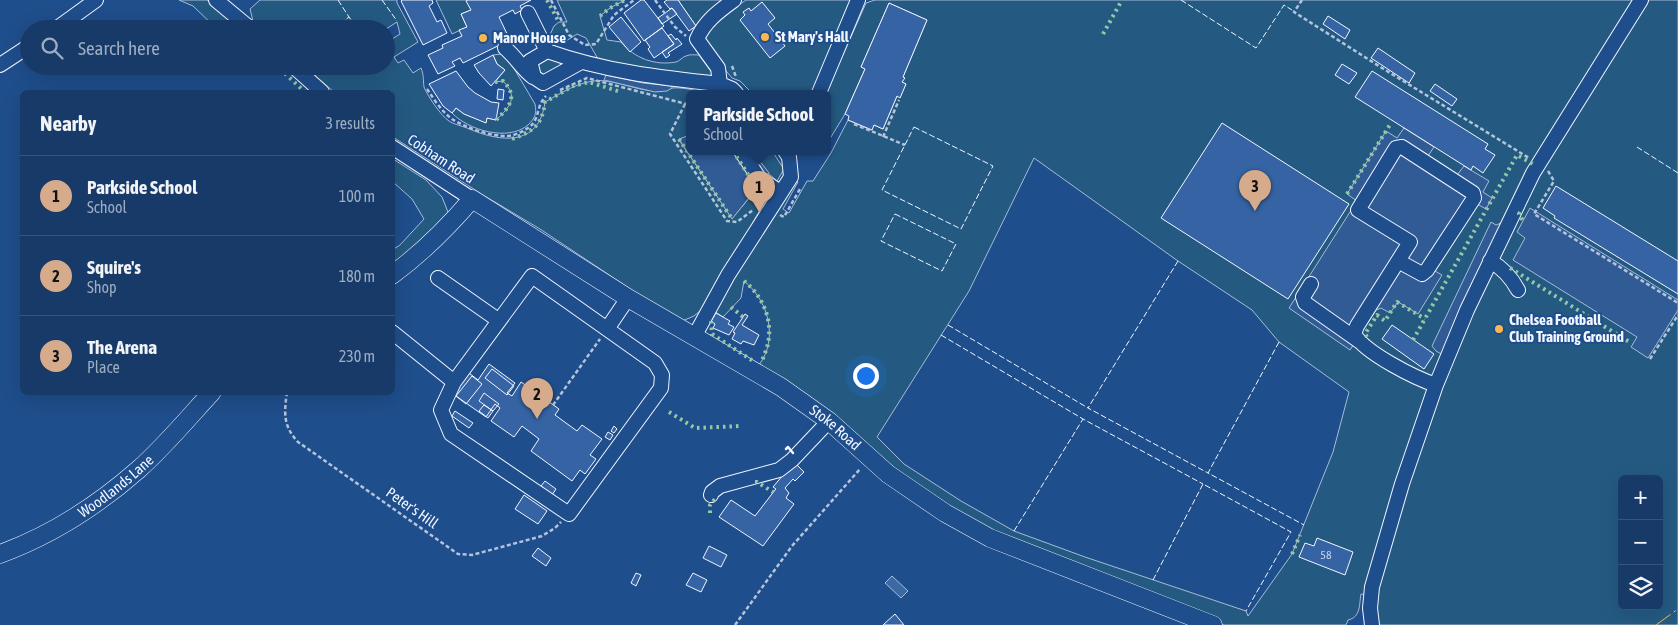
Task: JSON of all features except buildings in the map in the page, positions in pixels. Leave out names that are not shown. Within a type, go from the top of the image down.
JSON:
[{"type":"main road","points":[[395,273],[416,257],[472,199]]},
{"type":"main road","name":"Stoke Road","points":[[472,199],[628,298],[781,387],[829,421],[888,474],[945,513],[990,538],[1213,625]]},
{"type":"main road","name":"Woodlands Lane","points":[[0,554],[28,544],[84,512],[140,468],[209,395]]},
{"type":"street","points":[[68,20],[96,0]]},
{"type":"street","points":[[216,0],[240,20]]},
{"type":"street","points":[[717,89],[718,68],[697,39],[713,15],[734,0]]},
{"type":"street","points":[[820,90],[858,0]]},
{"type":"street","points":[[1372,625],[1370,608],[1372,586],[1402,484],[1436,385],[1467,310],[1533,173],[1641,0]]},
{"type":"street","points":[[528,13],[547,51],[581,62],[717,89],[733,90]]},
{"type":"street","points":[[505,48],[514,54],[525,71],[543,83],[581,62]]},
{"type":"street","points":[[534,78],[530,61],[547,51]]},
{"type":"street","points":[[0,65],[20,52]]},
{"type":"street","points":[[303,75],[320,90]]},
{"type":"street","points":[[1358,341],[1354,334],[1357,326],[1398,261],[1410,242],[1355,214],[1396,148],[1402,147],[1473,193],[1474,198],[1428,270],[1422,274],[1398,261]]},
{"type":"street","name":"Cobham Road","points":[[395,149],[472,199]]},
{"type":"street","points":[[744,155],[759,178],[780,192]]},
{"type":"street","points":[[694,337],[728,275],[791,177],[787,155]]},
{"type":"street","points":[[1490,261],[1504,270],[1518,290]]},
{"type":"street","points":[[532,276],[607,329],[655,363],[662,375],[660,388],[569,514],[451,434],[441,410],[454,382],[532,276]]},
{"type":"street","points":[[438,278],[498,320]]},
{"type":"street","points":[[1312,284],[1303,297],[1305,303],[1397,367],[1423,381],[1436,385]]},
{"type":"street","points":[[607,329],[628,298]]},
{"type":"street","points":[[395,334],[454,382]]},
{"type":"street","points":[[711,495],[720,486],[780,470],[829,421]]},
{"type":"path","points":[[551,0],[569,34],[585,45],[596,44],[614,15],[634,0]]},
{"type":"path","points":[[655,0],[675,27],[690,39],[697,39]]},
{"type":"path","points":[[1302,0],[1294,12],[1530,159]]},
{"type":"path","points":[[427,89],[438,105],[452,119],[481,132],[506,136],[514,135],[528,128],[537,118],[539,103],[546,96],[587,78],[685,104],[670,134],[727,221],[737,222],[760,205],[784,217],[802,187]]},
{"type":"path","points":[[883,137],[899,100]]},
{"type":"path","points":[[854,124],[905,145]]},
{"type":"path","points":[[1554,181],[1534,214],[1678,303]]},
{"type":"path","points":[[1650,359],[1678,315]]},
{"type":"path","points":[[553,405],[607,329]]},
{"type":"path","name":"Peter's Hill","points":[[287,395],[284,414],[291,435],[298,442],[458,554],[472,555],[542,536],[556,528],[569,514]]},
{"type":"path","points":[[735,625],[792,546],[869,458]]},
{"type":"shaded area","points":[[179,0],[207,0],[231,20],[208,20],[193,6]]},
{"type":"shaded area","points":[[260,0],[397,0],[418,42],[395,56],[395,37],[400,34],[395,20],[253,20],[250,9]]},
{"type":"shaded area","points":[[436,0],[467,0],[471,10],[461,14],[467,27],[452,34]]},
{"type":"shaded area","points":[[557,0],[625,0],[600,16],[607,40],[621,42],[632,52],[653,62],[676,62],[688,55],[699,55],[713,74],[709,79],[687,78],[598,59],[586,38],[577,34],[557,44],[549,37],[554,26],[559,22],[567,22]]},
{"type":"shaded area","points":[[678,0],[726,0],[696,26]]},
{"type":"shaded area","points":[[746,0],[851,0],[815,90],[749,90],[740,81],[732,78],[706,47],[704,36],[724,15]]},
{"type":"shaded area","name":"Chelsea Football Club Training Ground","points":[[875,0],[1678,0],[1678,625],[1378,625],[1375,596],[1361,594],[1357,613],[1348,620],[1346,625],[1224,625],[1096,576],[944,509],[759,365],[768,343],[768,320],[759,298],[744,281],[741,298],[723,317],[714,311],[791,181],[798,182],[783,209],[789,213],[807,181],[813,181],[831,155],[848,120],[871,130],[874,125],[883,129],[897,96],[900,97],[906,84],[902,82],[903,77],[927,20],[889,3],[861,67],[865,69],[845,114],[831,137],[831,90],[827,90],[866,3]],"holes":[[[1034,158],[1178,261],[1252,310],[1279,342],[1349,392],[1333,452],[1292,554],[1248,616],[1246,611],[1014,531],[961,501],[904,464],[877,437],[969,291]]]},
{"type":"shaded area","points":[[501,54],[509,60],[536,107],[535,116],[528,125],[510,133],[488,132],[478,129],[452,113],[456,108],[464,114],[486,122],[487,118],[496,120],[505,111],[511,102],[511,92],[503,81],[495,82],[505,70],[497,64],[493,55]]},
{"type":"shaded area","points":[[540,57],[559,57],[561,68],[541,79],[535,73]]},
{"type":"shaded area","points":[[395,58],[398,63],[404,60],[413,73],[421,68],[426,91],[438,110],[449,121],[479,133],[504,138],[516,138],[526,134],[535,127],[541,117],[545,102],[582,84],[606,81],[654,91],[671,88],[688,89],[692,90],[686,90],[686,137],[679,140],[686,150],[686,155],[689,155],[732,218],[759,187],[770,192],[706,306],[694,316],[680,322],[540,229],[395,138],[395,90],[332,90],[314,75],[395,75]]},
{"type":"shaded area","points":[[606,75],[643,83],[672,86],[672,88],[667,91],[655,92],[604,80]]},
{"type":"shaded area","points":[[1404,128],[1434,147],[1428,156],[1457,175],[1464,166],[1489,181],[1483,192],[1492,198],[1486,209],[1477,204],[1435,271],[1442,275],[1418,314],[1398,302],[1390,313],[1381,308],[1376,310],[1350,350],[1289,308],[1357,201],[1347,194],[1386,131],[1397,138]]},
{"type":"shaded area","points":[[686,136],[686,150],[679,139]]},
{"type":"shaded area","points":[[690,155],[755,155],[769,173],[732,219]]},
{"type":"shaded area","points":[[755,155],[775,155],[784,169],[777,181],[764,169]]},
{"type":"shaded area","points":[[395,160],[426,180],[442,197],[448,212],[426,242],[395,267],[395,248],[424,219],[412,199],[395,184]]},
{"type":"shaded area","points":[[1530,208],[1678,300],[1678,310],[1648,358],[1631,347],[1637,337],[1513,260],[1525,238],[1517,232]]},
{"type":"shaded area","points":[[1491,222],[1496,225],[1504,222],[1443,355],[1432,346]]},
{"type":"shaded area","points":[[892,576],[908,591],[901,598],[885,583]]},
{"type":"hedge","points":[[547,0],[559,22]]},
{"type":"hedge","points":[[600,16],[625,0]]},
{"type":"hedge","points":[[1103,34],[1122,0]]},
{"type":"hedge","points":[[287,75],[303,90]]},
{"type":"hedge","points":[[495,82],[503,81],[508,87],[511,97],[505,111],[496,120]]},
{"type":"hedge","points":[[512,139],[531,130],[539,122],[545,102],[573,86],[589,82],[621,92]]},
{"type":"hedge","points":[[1347,194],[1391,123]]},
{"type":"hedge","points":[[679,139],[686,150]]},
{"type":"hedge","points":[[690,155],[732,219]]},
{"type":"hedge","points":[[736,155],[751,179]]},
{"type":"hedge","points":[[1413,340],[1517,155],[1533,164]]},
{"type":"hedge","points":[[1520,212],[1519,214],[1523,221]]},
{"type":"hedge","points":[[1510,268],[1631,343]]},
{"type":"hedge","points":[[744,281],[761,300],[769,325],[768,345],[762,361]]},
{"type":"hedge","points":[[1367,337],[1365,334],[1377,315],[1385,321],[1397,302],[1425,319]]},
{"type":"hedge","points":[[731,307],[743,317]]},
{"type":"hedge","points":[[711,321],[712,334],[753,361]]},
{"type":"hedge","points":[[669,412],[695,428],[741,426]]},
{"type":"hedge","points":[[755,482],[773,492]]},
{"type":"hedge","points":[[710,513],[710,505],[715,499]]},
{"type":"hedge","points":[[1292,554],[1300,535]]},
{"type":"fence","points":[[338,0],[349,17]]},
{"type":"fence","points":[[382,0],[397,21]]},
{"type":"fence","points":[[1181,0],[1256,48],[1284,5],[1292,10]]},
{"type":"fence","points":[[345,20],[349,17],[351,20]]},
{"type":"fence","points":[[914,127],[993,166],[961,229],[882,190],[914,127]]},
{"type":"fence","points":[[1637,147],[1678,173]]},
{"type":"fence","points":[[895,214],[956,244],[942,271],[881,241],[895,214]]},
{"type":"fence","points":[[1178,261],[1088,408],[1208,473]]},
{"type":"fence","points":[[948,325],[1088,408]]},
{"type":"fence","points":[[941,335],[1083,419],[1203,484]]},
{"type":"fence","points":[[1279,342],[1208,473],[1304,525]]},
{"type":"fence","points":[[1014,531],[1083,419]]},
{"type":"fence","points":[[1153,580],[1203,484],[1291,532],[1246,611]]},
{"type":"wall","points":[[786,449],[788,447],[793,453]]},
{"type":"power","points":[[1656,625],[1678,609]]},
{"type":"place","name":"St Mary's Hall","points":[[765,37]]},
{"type":"place","name":"Manor House","points":[[483,38]]},
{"type":"place","name":"The Arena","points":[[1255,211]]},
{"type":"place","name":"Parkside School","points":[[759,212]]},
{"type":"place","name":"Chelsea Football Club Training Ground","points":[[1499,329]]},
{"type":"place","name":"Squire's","points":[[537,419]]}]
